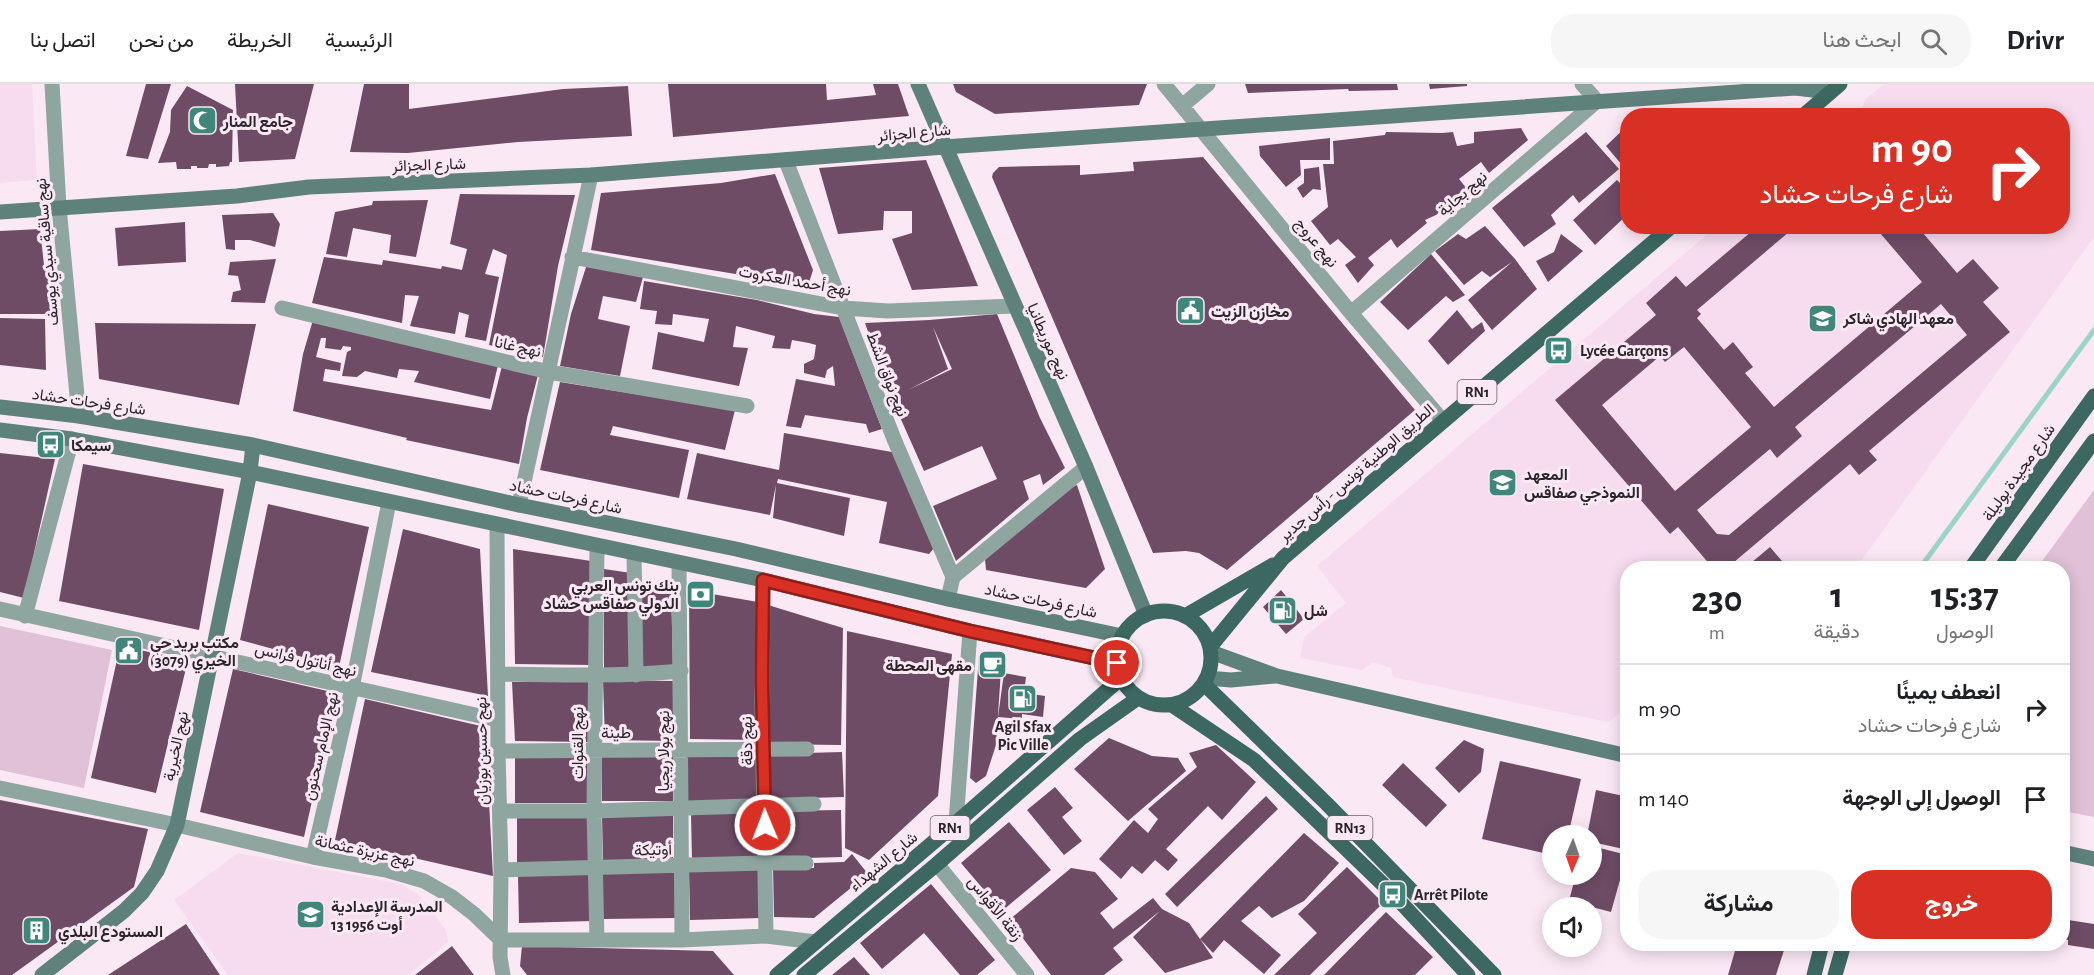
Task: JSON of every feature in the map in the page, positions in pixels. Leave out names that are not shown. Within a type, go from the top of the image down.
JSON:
[{"type":"main road","points":[[1812,108],[1835,88]]},
{"type":"main road","name":"الطريق الوطنية تونس - رأس جدير","points":[[1185,616],[1283,558],[1663,234]]},
{"type":"main road","name":"شارع مجيدة بوليلة","points":[[1976,561],[2094,396]]},
{"type":"main road","points":[[2006,561],[2094,441]]},
{"type":"main road","name":"الطريق الوطنية تونس - رأس جدير","points":[[1211,649],[1283,558]]},
{"type":"main road","points":[[1159,611],[1185,616],[1197,624],[1205,634],[1211,649],[1211,665],[1206,681],[1196,694],[1172,705],[1155,705],[1138,698],[1128,690],[1119,671],[1117,649],[1122,636],[1128,627],[1146,615],[1159,611]]},
{"type":"main road","name":"شارع الشهداء","points":[[777,975],[956,823],[1119,671]]},
{"type":"main road","name":"RN13","points":[[1206,681],[1494,975]]},
{"type":"main road","name":"RN1","points":[[804,975],[937,864],[1080,739],[1138,698]]},
{"type":"main road","name":"RN13","points":[[1172,705],[1254,760],[1393,894],[1468,975]]},
{"type":"main road","points":[[1814,975],[1820,951]]},
{"type":"main road","points":[[1835,975],[1842,951]]},
{"type":"street","name":"نهج ساقية سيدي يوسف","points":[[52,84],[59,207],[79,416]]},
{"type":"street","name":"نهج موريطانيا","points":[[918,84],[1086,467],[1146,615]]},
{"type":"street","name":"نهج عروج","points":[[1164,84],[1351,313],[1443,421]]},
{"type":"street","points":[[1182,106],[1208,84]]},
{"type":"street","points":[[1582,84],[1597,101]]},
{"type":"street","name":"شارع الجزائر","points":[[0,212],[237,196],[309,187],[591,175],[944,147],[1793,86],[1835,88]]},
{"type":"street","name":"نهج بجاية","points":[[1351,313],[1597,101]]},
{"type":"street","name":"نهج نواق الشط","points":[[786,161],[894,439],[953,577]]},
{"type":"street","points":[[519,505],[591,175]]},
{"type":"street","name":"نهج أحمد العكروت","points":[[572,257],[843,309],[888,311],[1014,306]]},
{"type":"street","name":"نهج غانا","points":[[282,308],[549,372],[747,406]]},
{"type":"street","name":"شارع فرحات حشاد","points":[[0,407],[79,416],[253,445],[519,505],[736,549],[948,599],[1122,636]]},
{"type":"street","points":[[0,430],[72,439],[250,472],[763,580],[970,631],[1119,671]]},
{"type":"street","points":[[25,616],[72,439]]},
{"type":"street","name":"نهج الخيرية","points":[[42,975],[142,893],[157,871],[177,825],[250,472],[253,445]]},
{"type":"street","points":[[948,599],[953,577],[1086,467]]},
{"type":"street","name":"نهج الإمام سحنون","points":[[313,857],[352,688],[389,502]]},
{"type":"street","name":"نهج حسين بوزيان","points":[[497,525],[500,966],[502,975]]},
{"type":"street","name":"نهج القنوات","points":[[597,546],[594,811],[597,940]]},
{"type":"street","points":[[634,554],[636,675]]},
{"type":"street","name":"نهج بولا ريجيا","points":[[679,563],[682,940]]},
{"type":"street","name":"نهج دقة","points":[[763,580],[762,682],[766,936]]},
{"type":"street","name":"نهج أناتول فرانس","points":[[0,609],[498,720]]},
{"type":"street","points":[[956,823],[970,631]]},
{"type":"street","points":[[1211,649],[1278,676],[1620,754]]},
{"type":"street","points":[[498,674],[595,676],[681,671]]},
{"type":"street","points":[[1206,681],[1278,676]]},
{"type":"street","name":"طينة","points":[[498,751],[807,749]]},
{"type":"street","name":"نهج عزيزة عثمانة","points":[[0,788],[177,825],[313,857],[386,870],[424,881],[452,897],[501,940]]},
{"type":"street","points":[[500,811],[594,811],[814,804]]},
{"type":"street","points":[[2070,854],[2094,859]]},
{"type":"street","name":"أوتيكة","points":[[501,870],[595,869],[765,862],[806,863]]},
{"type":"street","name":"زنقة الأقواس","points":[[937,864],[1027,975]]},
{"type":"street","points":[[501,940],[682,940],[766,936],[816,942]]},
{"type":"shaded area","points":[[0,84],[32,84],[37,180],[0,183]]},
{"type":"shaded area","name":"معهد الهادي شاكر","points":[[1884,84],[2094,84],[2094,237],[1861,561],[1620,561],[1620,713],[1608,722],[1393,677],[1391,668],[1373,662],[1362,670],[1300,658],[1304,637],[1346,603],[1317,566],[1708,234],[2070,234],[2070,108],[1862,108],[1865,100]]},
{"type":"shaded area","points":[[2094,490],[2094,817],[2070,812],[2070,561],[2042,561]]},
{"type":"shaded area","points":[[0,626],[112,650],[84,788],[0,770]]},
{"type":"shaded area","name":"المدرسة الإعدادية 13 أوت 1956","points":[[238,853],[401,884],[420,896],[446,930],[448,942],[409,975],[228,975],[174,900]]},
{"type":"building","points":[[146,84],[171,84],[148,159],[126,156]]},
{"type":"building","points":[[235,84],[314,84],[295,159],[239,162]]},
{"type":"building","points":[[364,84],[409,84],[409,109],[563,89],[628,86],[632,136],[518,142],[408,153],[350,152]]},
{"type":"building","points":[[668,84],[826,84],[827,100],[876,95],[873,84],[898,84],[909,116],[673,137]]},
{"type":"building","points":[[953,84],[1147,84],[1139,105],[995,114],[956,92]]},
{"type":"building","points":[[1245,84],[1397,84],[1398,90],[1349,91],[1348,89],[1248,93]]},
{"type":"building","points":[[1429,84],[1467,84],[1467,86],[1430,89]]},
{"type":"building","name":"جامع المنار","points":[[187,86],[233,110],[232,162],[229,166],[216,167],[216,164],[209,164],[208,168],[191,166],[191,169],[177,169],[176,162],[158,163],[170,132],[171,110]]},
{"type":"building","points":[[1521,128],[1528,140],[1489,173],[1481,162],[1459,179],[1467,189],[1436,215],[1425,220],[1427,223],[1397,248],[1391,239],[1368,258],[1374,265],[1358,283],[1345,265],[1356,257],[1338,239],[1330,245],[1311,221],[1328,207],[1323,164],[1334,164],[1333,141],[1385,135],[1386,132],[1453,132],[1457,146],[1474,143],[1474,132]]},
{"type":"building","points":[[1586,132],[1619,169],[1579,203],[1573,195],[1551,215],[1556,224],[1524,247],[1492,208]]},
{"type":"building","points":[[1620,133],[1620,163],[1606,146]]},
{"type":"building","points":[[1330,138],[1330,160],[1300,160],[1301,175],[1286,187],[1260,156],[1259,146]]},
{"type":"building","name":"مخازن الزيت","points":[[1203,157],[1415,410],[1227,570],[1199,553],[1186,551],[1153,553],[992,177],[999,167],[1080,165],[1080,175],[1134,171],[1133,162]]},
{"type":"building","points":[[926,160],[978,286],[912,290],[892,239],[912,233],[912,211],[884,211],[883,230],[838,234],[819,168]]},
{"type":"building","points":[[1319,167],[1321,190],[1313,189],[1303,198],[1297,188],[1304,183],[1304,169]]},
{"type":"building","points":[[775,174],[813,270],[808,286],[591,250],[601,193],[721,183]]},
{"type":"building","points":[[1617,180],[1620,183],[1620,222],[1595,245],[1573,220]]},
{"type":"building","points":[[460,194],[575,195],[558,266],[543,357],[489,345],[507,255],[493,249],[485,274],[499,277],[486,341],[465,337],[469,315],[459,312],[455,334],[410,326],[419,296],[405,295],[402,323],[312,303],[324,257],[382,265],[383,260],[462,270],[467,249],[450,244]]},
{"type":"building","points":[[428,200],[416,257],[389,253],[391,235],[353,228],[347,257],[326,254],[335,212],[372,205],[373,201]]},
{"type":"building","points":[[273,213],[280,224],[275,247],[250,240],[235,240],[235,250],[226,249],[222,215]]},
{"type":"building","points":[[185,222],[186,262],[118,266],[115,228]]},
{"type":"building","points":[[1485,226],[1515,259],[1537,289],[1492,330],[1468,300],[1512,262],[1490,277],[1482,271],[1464,285],[1435,251],[1458,234],[1466,239]]},
{"type":"building","points":[[40,229],[44,265],[51,265],[53,314],[0,314],[0,231]]},
{"type":"building","points":[[1561,234],[1583,251],[1548,282],[1536,261],[1554,252]]},
{"type":"building","points":[[1749,234],[1787,234],[1697,310],[1701,314],[1697,318],[1724,350],[1733,342],[1753,367],[1745,373],[1774,407],[1922,282],[1881,234],[1924,234],[1957,273],[1973,259],[1999,288],[1983,302],[2010,332],[1869,451],[1877,460],[1859,475],[1850,464],[1735,561],[1707,561],[1678,527],[1670,534],[1555,400],[1656,315],[1646,303],[1676,276],[1686,287]],"holes":[[[1941,304],[1967,335],[1729,535],[1717,534],[1697,510],[1770,449],[1777,458],[1802,436],[1795,427]],[[1684,347],[1751,427],[1675,491],[1602,405],[1660,356],[1665,362]]]},
{"type":"building","points":[[1431,254],[1465,295],[1453,302],[1446,296],[1408,330],[1380,302]]},
{"type":"building","points":[[276,259],[265,303],[231,302],[233,292],[241,290],[238,276],[228,275],[230,262]]},
{"type":"building","points":[[587,264],[643,277],[636,302],[603,296],[598,319],[630,326],[620,376],[560,366],[571,314]]},
{"type":"building","points":[[644,281],[757,300],[814,314],[839,317],[882,429],[869,433],[866,424],[805,415],[801,428],[786,426],[796,379],[835,386],[833,366],[827,370],[825,378],[804,373],[804,364],[814,359],[816,345],[809,343],[792,340],[790,349],[772,348],[775,336],[736,326],[733,347],[748,348],[739,386],[652,369],[658,332],[704,342],[709,319],[673,314],[672,325],[655,324],[657,311],[640,309]]},
{"type":"building","points":[[1457,310],[1472,329],[1482,322],[1485,331],[1448,365],[1428,341]]},
{"type":"building","points":[[997,314],[1040,418],[1065,468],[1043,485],[1040,474],[1023,481],[1029,499],[956,561],[933,506],[997,479],[982,446],[924,471],[891,397],[865,323]],"holes":[[[933,327],[952,369],[908,390],[948,369]]]},
{"type":"building","points":[[0,318],[45,319],[46,370],[0,365]]},
{"type":"building","points":[[313,320],[498,365],[490,399],[414,382],[419,371],[399,369],[397,378],[365,371],[357,377],[342,376],[347,352],[351,350],[351,347],[343,346],[341,350],[325,348],[326,338],[321,338],[316,357],[341,363],[340,371],[325,369],[323,381],[491,410],[502,366],[538,375],[519,464],[406,440],[407,438],[293,411],[303,354]]},
{"type":"building","points":[[95,323],[256,324],[239,405],[99,379]]},
{"type":"building","points":[[560,382],[735,410],[725,450],[613,426],[610,435],[689,450],[679,498],[540,470]]},
{"type":"building","points":[[784,433],[892,452],[935,547],[929,554],[879,543],[887,502],[778,479],[777,483],[850,498],[844,536],[773,518],[776,485],[770,515],[687,499],[697,453],[779,470]]},
{"type":"building","points":[[0,453],[55,459],[24,598],[0,592]]},
{"type":"building","points":[[83,464],[224,489],[199,630],[59,601]]},
{"type":"building","points":[[1077,485],[1105,569],[1086,588],[986,570],[985,559],[1068,489]]},
{"type":"building","points":[[268,504],[369,527],[339,667],[240,640]]},
{"type":"building","points":[[403,529],[480,549],[488,696],[371,672]]},
{"type":"building","points":[[1770,547],[1782,561],[1753,561]]},
{"type":"building","points":[[513,549],[591,561],[591,665],[515,664]]},
{"type":"building","points":[[604,569],[631,573],[631,670],[604,671]]},
{"type":"building","points":[[640,584],[671,589],[673,667],[642,667]]},
{"type":"building","points":[[689,590],[758,602],[759,740],[690,739]]},
{"type":"building","points":[[1281,590],[1304,619],[1286,634],[1263,607]]},
{"type":"building","points":[[768,605],[843,628],[841,745],[765,744]]},
{"type":"building","points":[[847,631],[952,654],[938,796],[869,860],[845,848]]},
{"type":"building","points":[[120,646],[188,660],[156,793],[91,778]]},
{"type":"building","points":[[979,655],[1002,655],[996,745],[986,776],[976,783],[970,778]]},
{"type":"building","points":[[233,669],[336,693],[304,837],[200,812]]},
{"type":"building","points":[[1004,673],[1026,677],[1024,693],[1045,696],[1043,717],[1022,714],[1022,719],[998,717]]},
{"type":"building","points":[[603,680],[673,681],[673,741],[605,740]]},
{"type":"building","points":[[512,682],[589,682],[589,742],[515,741]]},
{"type":"building","points":[[365,699],[485,727],[493,876],[335,840]]},
{"type":"building","points":[[1109,738],[1152,756],[1178,758],[1186,771],[1128,821],[1074,769]]},
{"type":"building","points":[[1464,740],[1484,749],[1481,772],[1459,793],[1435,768]]},
{"type":"building","points":[[1216,745],[1256,782],[1222,820],[1208,806],[1166,849],[1178,860],[1168,871],[1155,860],[1142,874],[1132,866],[1121,879],[1099,859],[1134,820],[1148,833],[1158,819],[1148,809],[1197,767],[1189,753]]},
{"type":"building","points":[[842,752],[844,797],[771,799],[769,754]]},
{"type":"building","points":[[758,755],[758,801],[686,801],[686,756]]},
{"type":"building","points":[[602,756],[673,756],[673,801],[602,801]]},
{"type":"building","points":[[515,757],[588,758],[588,803],[515,803]]},
{"type":"building","points":[[1500,761],[1581,779],[1571,825],[1542,825],[1542,853],[1482,839]]},
{"type":"building","points":[[1403,763],[1447,805],[1426,827],[1382,785]]},
{"type":"building","points":[[1055,787],[1073,808],[1062,817],[1082,841],[1064,855],[1027,810]]},
{"type":"building","points":[[1596,790],[1620,795],[1620,848],[1602,844],[1602,825],[1589,825]]},
{"type":"building","points":[[1266,796],[1278,809],[1177,907],[1165,894]]},
{"type":"building","name":"المستودع البلدي","points":[[0,800],[148,829],[134,887],[12,975],[0,975]]},
{"type":"building","points":[[841,810],[842,857],[770,859],[769,811]]},
{"type":"building","points":[[758,812],[759,859],[692,861],[691,814]]},
{"type":"building","points":[[673,815],[673,861],[603,862],[602,816]]},
{"type":"building","points":[[590,816],[590,862],[517,862],[517,817]]},
{"type":"building","points":[[1009,822],[1051,870],[1002,911],[961,863]]},
{"type":"building","points":[[1304,833],[1339,863],[1304,901],[1272,918],[1259,906],[1241,921],[1281,955],[1264,974],[1224,940],[1213,953],[1200,939]]},
{"type":"building","points":[[1602,849],[1620,853],[1620,880],[1611,912],[1602,910],[1602,897],[1570,897],[1573,885],[1602,885]]},
{"type":"building","points":[[852,854],[868,874],[814,918],[774,917],[773,868],[814,868],[814,863],[844,862]]},
{"type":"building","points":[[1347,867],[1383,903],[1310,975],[1274,975],[1317,933],[1298,914]]},
{"type":"building","points":[[760,868],[761,918],[690,920],[689,870]]},
{"type":"building","points":[[1071,868],[1095,872],[1118,899],[1100,913],[1113,929],[1153,898],[1162,909],[1189,923],[1213,958],[1165,973],[1133,937],[1160,911],[1113,948],[1123,960],[1104,975],[1051,975],[1009,920]]},
{"type":"building","points":[[602,872],[676,872],[676,918],[603,919]]},
{"type":"building","points":[[591,874],[592,921],[519,923],[518,876]]},
{"type":"building","points":[[931,884],[995,960],[977,975],[960,975],[924,933],[882,969],[860,943]]},
{"type":"building","points":[[1386,912],[1433,957],[1415,975],[1324,975]]},
{"type":"building","points":[[2070,920],[2094,924],[2094,949],[2070,945]]},
{"type":"building","points":[[186,924],[220,975],[108,975]]},
{"type":"building","points":[[452,946],[474,975],[415,975]]},
{"type":"building","points":[[522,946],[713,951],[734,975],[527,975],[520,966]]},
{"type":"building","points":[[1735,951],[1784,951],[1776,975],[1728,975]]},
{"type":"building","points":[[854,957],[870,975],[832,975]]},
{"type":"waterway","points":[[1925,561],[2094,330]]},
{"type":"place","name":"جامع المنار","points":[[202,121]]},
{"type":"place","name":"مخازن الزيت","points":[[1190,311]]},
{"type":"place","name":"معهد الهادي شاكر","points":[[1822,318]]},
{"type":"place","name":"Lycée Garçons","points":[[1559,350]]},
{"type":"place","name":"سيمكا","points":[[50,445]]},
{"type":"place","name":"المعهد النموذجي صفاقس","points":[[1503,483]]},
{"type":"place","name":"بنك تونس العربي الدولي صفاقس حشاد","points":[[700,594]]},
{"type":"place","name":"شل","points":[[1283,610]]},
{"type":"place","name":"مكتب بريد حي الخيري (3079)","points":[[129,651]]},
{"type":"place","name":"مقهى المحطة","points":[[993,665]]},
{"type":"place","name":"Agil Sfax Pic Ville","points":[[1023,698]]},
{"type":"place","name":"Arrêt Pilote","points":[[1393,894]]},
{"type":"place","name":"المدرسة الإعدادية 13 أوت 1956","points":[[310,915]]},
{"type":"place","name":"المستودع البلدي","points":[[37,931]]},
{"type":"route","points":[[765,825],[762,682],[763,580],[970,631],[1117,663]]}]
